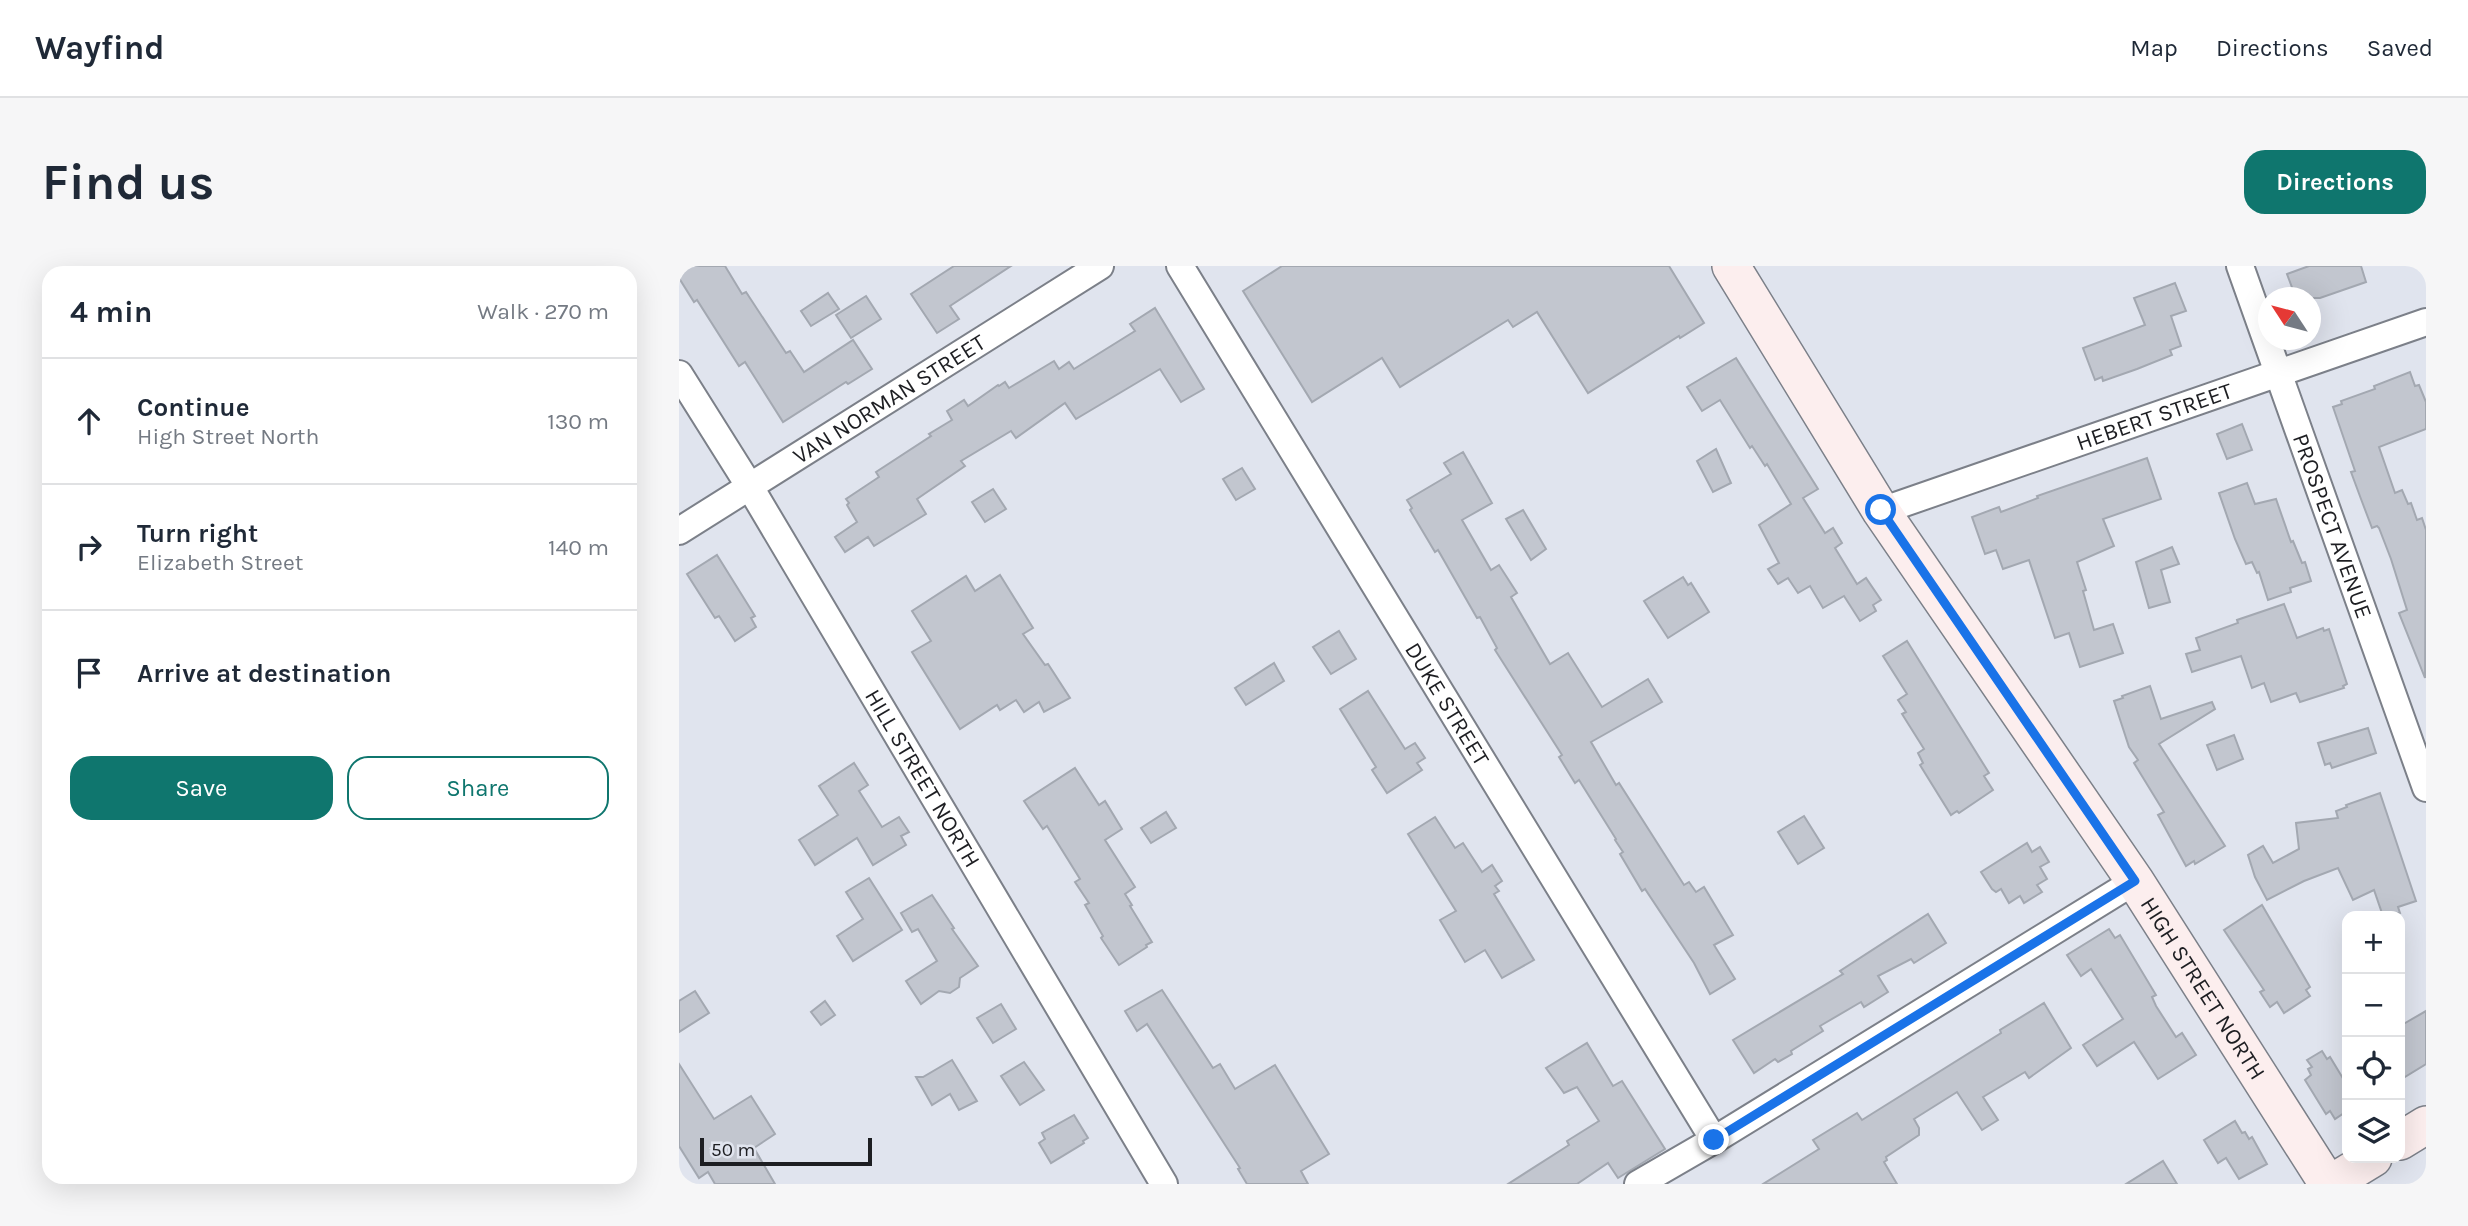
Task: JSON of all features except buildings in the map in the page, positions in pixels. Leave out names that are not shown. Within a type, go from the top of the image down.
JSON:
[{"type":"main road","name":"HIGH STREET NORTH","points":[[1731,266],[1881,510],[2135,881],[2329,1184]]},
{"type":"main road","points":[[2405,1138],[2426,1125]]},
{"type":"main road","points":[[2329,1184],[2365,1163]]},
{"type":"street","name":"VAN NORMAN STREET","points":[[679,531],[1100,266]]},
{"type":"street","name":"DUKE STREET","points":[[1180,266],[1714,1140]]},
{"type":"street","name":"PROSPECT AVENUE","points":[[2240,266],[2426,788]]},
{"type":"street","name":"HEBERT STREET","points":[[1881,510],[2426,322]]},
{"type":"street","name":"HILL STREET NORTH","points":[[679,374],[750,487],[1164,1184]]},
{"type":"street","points":[[1638,1184],[2135,881]]},
{"type":"route","points":[[1714,1140],[2135,881],[1881,510]]}]
